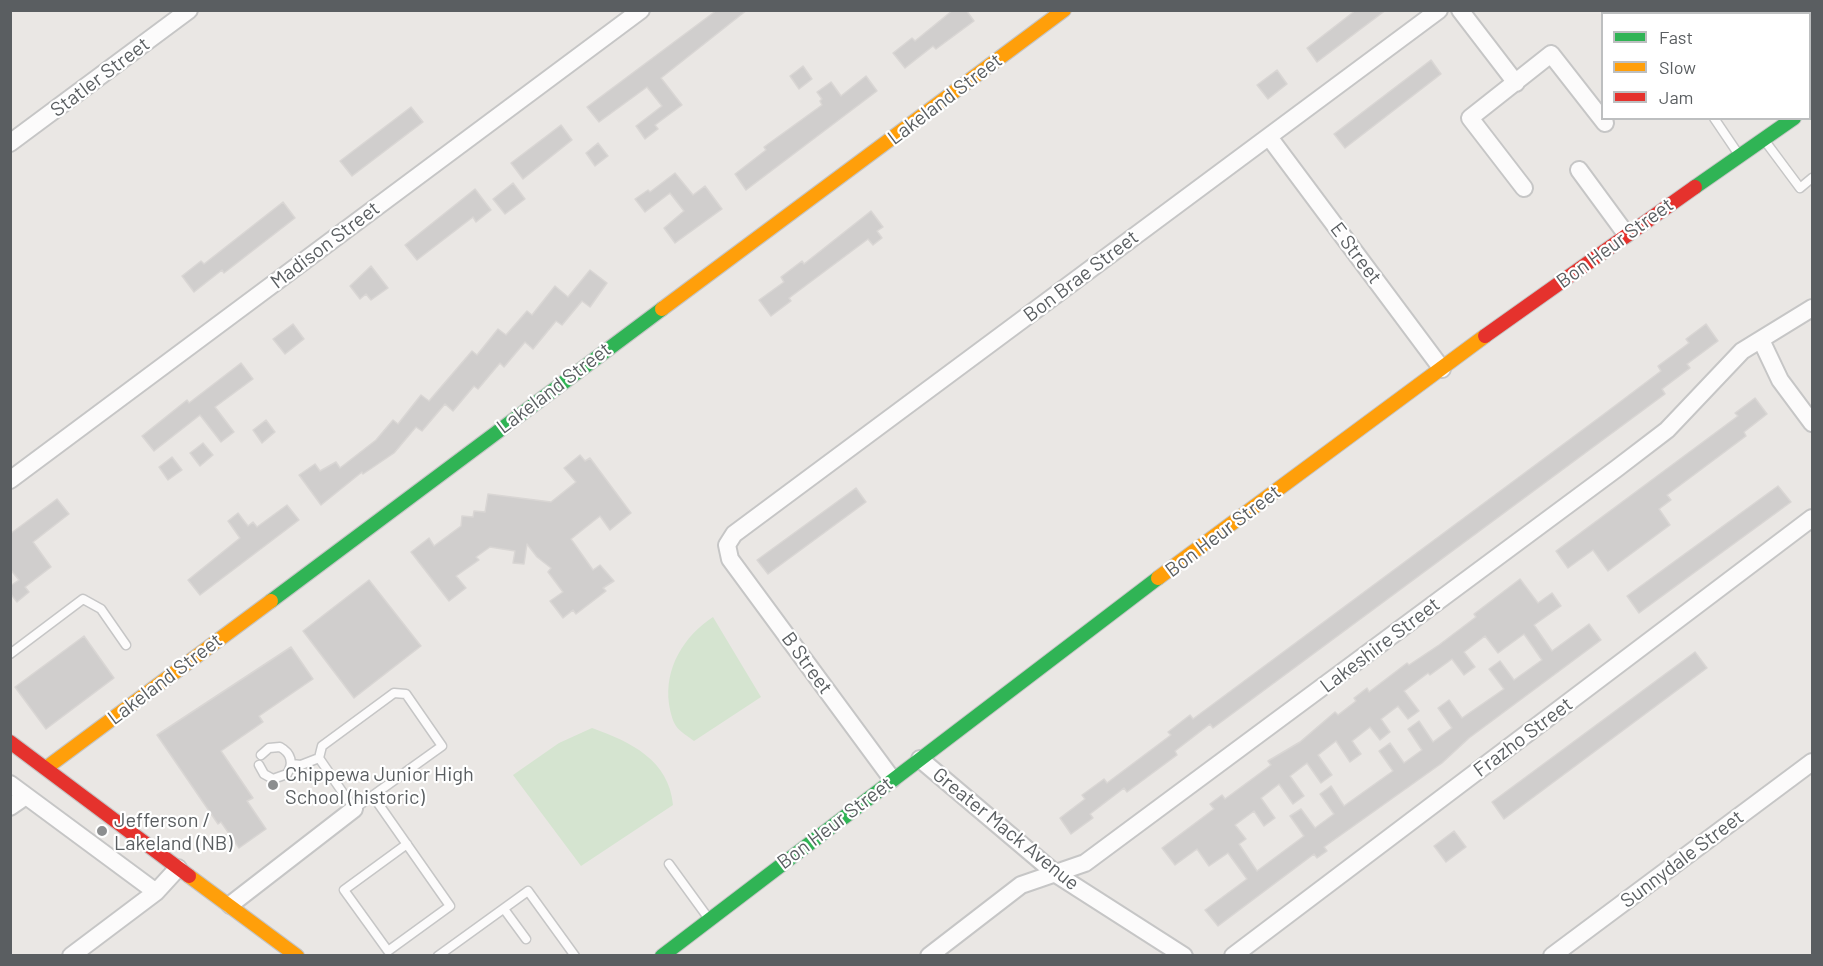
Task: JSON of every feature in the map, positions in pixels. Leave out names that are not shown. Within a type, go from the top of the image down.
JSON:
[{"type":"street","name":"Statler Street","points":[[10,143],[189,10]]},
{"type":"street","name":"Madison Street","points":[[10,480],[640,10]]},
{"type":"street","name":"Lakeland Street","points":[[46,768],[1064,10]]},
{"type":"street","name":"Bon Brae Street","points":[[727,545],[742,528],[1439,10]]},
{"type":"street","points":[[1460,10],[1516,83]]},
{"type":"street","points":[[1524,188],[1470,118],[1551,54],[1601,118]]},
{"type":"street","name":"Bon Heur Street","points":[[662,956],[892,779],[1442,369],[1626,234],[1791,120]]},
{"type":"street","name":"E Street","points":[[1269,137],[1442,369]]},
{"type":"street","points":[[1579,170],[1626,234]]},
{"type":"street","name":"Lakeshire Street","points":[[929,956],[1021,885],[1085,863],[1616,469],[1667,430],[1742,351],[1812,308]]},
{"type":"street","points":[[1761,340],[1780,380],[1812,423]]},
{"type":"street","name":"Frazho Street","points":[[1233,956],[1812,519]]},
{"type":"street","name":"B Street","points":[[727,545],[730,559],[892,779]]},
{"type":"street","points":[[10,742],[113,816],[178,868],[297,956]]},
{"type":"street","name":"Greater Mack Avenue","points":[[920,759],[1056,874],[1184,956]]},
{"type":"street","name":"Sunnydale Street","points":[[1552,956],[1812,762]]},
{"type":"street","points":[[10,784],[156,892]]},
{"type":"street","points":[[10,807],[26,796]]},
{"type":"street","points":[[230,905],[354,809]]},
{"type":"street","points":[[71,956],[156,892],[178,868]]},
{"type":"lane","points":[[1715,120],[1740,156]]},
{"type":"lane","points":[[1764,139],[1800,188],[1812,178]]},
{"type":"lane","points":[[10,654],[83,599],[101,609],[126,645]]},
{"type":"lane","points":[[394,693],[406,694],[442,746],[354,809],[319,758],[322,746],[394,693]]},
{"type":"lane","points":[[259,765],[264,774],[273,779],[287,774],[291,764],[288,754],[280,747],[269,748],[261,755]]},
{"type":"lane","points":[[291,764],[301,765],[319,758]]},
{"type":"lane","points":[[373,795],[407,844],[450,906],[388,951],[344,890],[407,844]]},
{"type":"lane","points":[[669,864],[710,919]]},
{"type":"lane","points":[[438,956],[528,891],[575,956]]},
{"type":"lane","points":[[504,909],[526,939]]},
{"type":"green space","points":[[713,617],[761,697],[694,741],[673,721],[668,691],[678,654],[693,634]]},
{"type":"green space","points":[[592,728],[621,740],[646,755],[664,776],[670,789],[673,805],[581,866],[513,775],[559,743]]},
{"type":"building","points":[[717,10],[747,10],[661,78],[682,105],[655,125],[658,129],[645,139],[636,126],[662,106],[647,87],[599,122],[587,107]]},
{"type":"building","points":[[953,10],[966,10],[974,21],[936,49],[933,46],[905,68],[893,53],[912,38],[915,41]]},
{"type":"building","points":[[1356,10],[1386,10],[1317,62],[1307,48]]},
{"type":"building","points":[[1431,60],[1441,74],[1345,148],[1334,134]]},
{"type":"building","points":[[803,66],[812,79],[799,89],[790,76]]},
{"type":"building","points":[[1277,70],[1287,84],[1268,99],[1257,85]]},
{"type":"building","points":[[866,76],[877,91],[746,190],[735,174],[766,150],[764,147],[822,105],[820,101],[822,99],[817,92],[831,82],[841,96]]},
{"type":"building","points":[[411,107],[423,122],[352,176],[340,161]]},
{"type":"building","points":[[561,125],[572,140],[523,179],[511,163]]},
{"type":"building","points":[[598,143],[608,156],[595,166],[586,153]]},
{"type":"building","points":[[675,173],[693,195],[705,186],[722,209],[675,243],[664,228],[684,211],[670,193],[645,212],[635,199],[648,190],[650,192]]},
{"type":"building","points":[[513,183],[525,199],[505,214],[493,199]]},
{"type":"building","points":[[475,189],[491,210],[476,222],[473,217],[417,260],[405,245]]},
{"type":"building","points":[[283,202],[295,218],[224,273],[222,270],[194,292],[182,276],[201,261],[204,264]]},
{"type":"building","points":[[871,211],[883,227],[877,231],[882,238],[873,245],[868,239],[789,298],[791,301],[771,316],[759,300],[784,282],[781,277],[802,261],[804,264]]},
{"type":"building","points":[[371,266],[388,288],[371,300],[366,294],[360,299],[350,286]]},
{"type":"building","points":[[590,270],[607,283],[590,307],[582,301],[562,325],[556,321],[533,349],[525,342],[504,367],[500,363],[478,389],[474,386],[453,411],[445,404],[422,431],[416,427],[394,453],[363,474],[362,472],[321,505],[299,475],[315,464],[320,471],[336,462],[340,468],[376,440],[393,420],[398,424],[421,395],[429,401],[472,351],[477,355],[498,329],[506,335],[527,311],[532,315],[555,286],[568,297]]},
{"type":"building","points":[[293,324],[304,339],[285,354],[273,339]]},
{"type":"building","points":[[1706,324],[1718,341],[1687,364],[1690,368],[1662,389],[1665,394],[1213,728],[1210,724],[1175,751],[1177,755],[1127,792],[1124,788],[1090,814],[1093,818],[1071,834],[1060,818],[1085,799],[1082,795],[1104,779],[1107,783],[1171,735],[1168,732],[1190,715],[1193,719],[1661,371],[1658,366],[1689,343],[1686,339]]},
{"type":"building","points":[[241,363],[253,379],[215,407],[234,432],[221,442],[200,415],[154,451],[142,436],[187,400],[189,403]]},
{"type":"building","points":[[1755,398],[1767,414],[1744,432],[1746,436],[1667,495],[1671,500],[1659,509],[1670,525],[1608,571],[1593,550],[1568,568],[1556,551],[1738,416],[1735,413]]},
{"type":"building","points":[[266,420],[275,432],[262,443],[253,430]]},
{"type":"building","points":[[203,443],[213,455],[200,466],[190,453]]},
{"type":"building","points":[[580,455],[585,461],[590,458],[631,513],[610,530],[600,516],[571,539],[593,570],[600,565],[614,581],[603,588],[606,591],[576,614],[573,610],[563,618],[550,601],[563,592],[548,572],[551,568],[537,557],[527,544],[524,564],[513,563],[515,551],[490,547],[476,557],[479,560],[456,576],[466,588],[449,601],[411,552],[429,538],[434,546],[461,526],[462,516],[473,517],[474,511],[485,512],[488,494],[551,502],[576,482],[564,468]]},
{"type":"building","points":[[172,457],[182,470],[168,480],[159,467]]},
{"type":"building","points":[[1778,486],[1791,502],[1639,613],[1627,596]]},
{"type":"building","points":[[856,488],[866,502],[768,574],[757,560]]},
{"type":"building","points":[[57,499],[69,514],[33,542],[51,567],[25,587],[29,592],[17,602],[10,593],[10,586],[19,580],[10,569],[10,534]]},
{"type":"building","points":[[287,505],[299,520],[200,595],[188,580],[240,538],[228,521],[238,513],[248,526],[253,522],[257,527]]},
{"type":"building","points":[[1520,579],[1538,603],[1552,593],[1561,606],[1534,625],[1552,651],[1589,624],[1601,640],[1469,738],[1442,763],[1324,847],[1327,851],[1317,858],[1314,854],[1218,926],[1205,910],[1247,879],[1228,853],[1209,866],[1197,849],[1175,865],[1162,848],[1214,809],[1210,804],[1222,795],[1225,799],[1271,765],[1268,761],[1300,742],[1335,712],[1338,715],[1356,701],[1354,698],[1367,688],[1369,692],[1407,663],[1409,665],[1439,645],[1476,617],[1474,614]],"holes":[[[1524,634],[1542,660],[1514,680],[1500,661],[1489,669],[1504,689],[1462,718],[1449,700],[1438,708],[1452,728],[1433,742],[1419,721],[1408,729],[1422,750],[1404,763],[1390,743],[1379,751],[1393,771],[1344,806],[1331,786],[1320,794],[1334,814],[1315,828],[1301,809],[1290,816],[1304,836],[1257,871],[1239,844],[1246,839],[1235,825],[1254,811],[1264,826],[1275,818],[1261,798],[1279,784],[1293,804],[1304,796],[1290,776],[1307,763],[1321,783],[1332,775],[1318,755],[1336,741],[1350,762],[1361,754],[1352,741],[1370,727],[1380,740],[1390,732],[1381,719],[1398,706],[1408,719],[1419,711],[1404,691],[1452,659],[1464,675],[1475,667],[1464,652],[1485,636],[1498,653]]]},
{"type":"building","points":[[369,580],[421,646],[354,698],[303,631]]},
{"type":"building","points":[[84,636],[114,678],[46,729],[15,687]]},
{"type":"building","points":[[291,647],[313,679],[259,716],[263,722],[221,751],[253,798],[247,801],[266,829],[239,848],[221,822],[218,824],[157,735]]},
{"type":"building","points":[[1695,652],[1707,668],[1504,819],[1492,802]]},
{"type":"building","points":[[1454,831],[1466,847],[1446,862],[1434,846]]},
{"type":"traffic: fast","points":[[1695,187],[1791,120]]},
{"type":"traffic: fast","points":[[271,601],[662,309]]},
{"type":"traffic: fast","points":[[662,956],[1158,578]]},
{"type":"traffic: slow","points":[[662,309],[1064,10]]},
{"type":"traffic: slow","points":[[1158,578],[1485,336]]},
{"type":"traffic: slow","points":[[46,768],[271,601]]},
{"type":"traffic: slow","points":[[189,876],[297,956]]},
{"type":"traffic: jam","points":[[1485,336],[1695,187]]},
{"type":"traffic: jam","points":[[10,742],[189,876]]},
{"type":"place","name":"Chippewa Junior High School (historic)","points":[[273,785]]},
{"type":"place","name":"Jefferson / Lakeland (NB)","points":[[102,831]]}]
